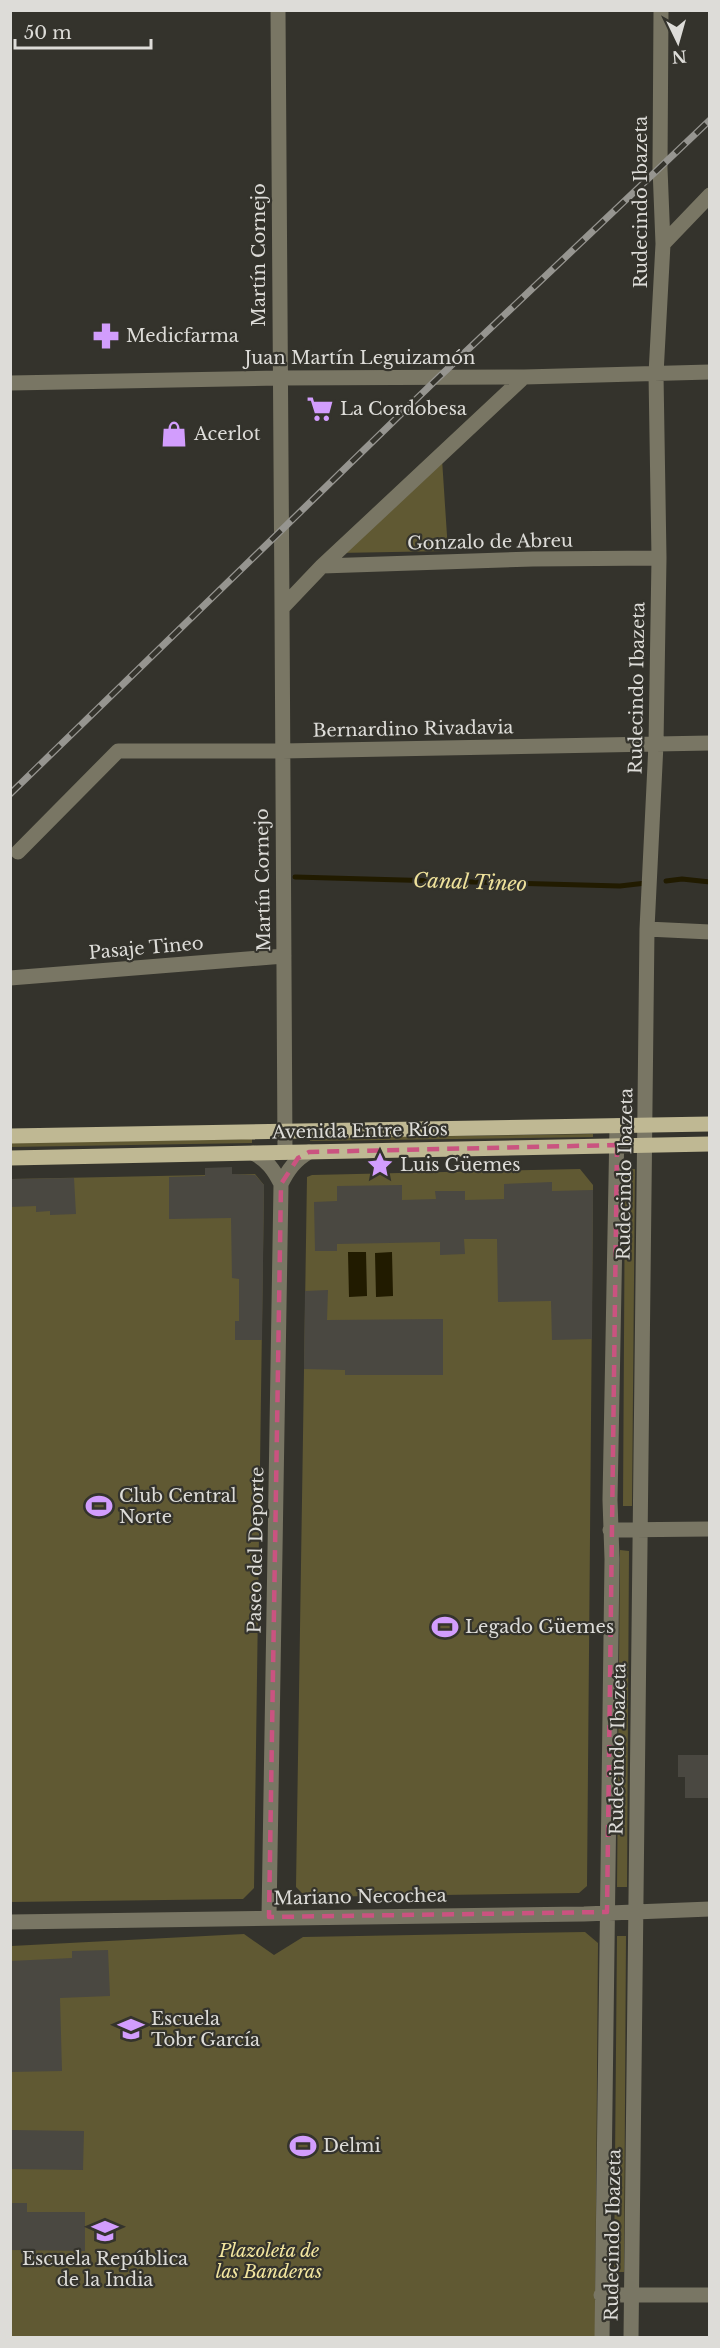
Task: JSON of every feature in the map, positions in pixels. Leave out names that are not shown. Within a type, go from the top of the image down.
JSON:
[{"type":"main road","name":"Avenida Entre Ríos","points":[[10,1136],[710,1124]]},
{"type":"main road","name":"Avenida Entre Ríos","points":[[10,1158],[710,1144]]},
{"type":"street","name":"Martín Cornejo","points":[[278,10],[285,1152]]},
{"type":"street","name":"Rudecindo Ibazeta","points":[[631,2337],[647,929],[656,744],[659,558],[656,374],[663,244],[660,168],[661,10]]},
{"type":"street","points":[[663,244],[710,195]]},
{"type":"street","name":"Juan Martín Leguizamón","points":[[10,382],[524,377],[710,372]]},
{"type":"street","points":[[282,608],[322,566],[524,377]]},
{"type":"street","name":"Gonzalo de Abreu","points":[[322,566],[533,559],[659,558]]},
{"type":"street","name":"Bernardino Rivadavia","points":[[18,852],[118,751],[282,751],[710,742]]},
{"type":"street","points":[[647,929],[710,932]]},
{"type":"street","name":"Pasaje Tineo","points":[[10,978],[284,956]]},
{"type":"street","name":"Rudecindo Ibazeta","points":[[602,2337],[616,1126]]},
{"type":"street","points":[[281,1184],[288,1170],[298,1158],[309,1152]]},
{"type":"street","points":[[253,1153],[263,1158],[281,1184]]},
{"type":"street","name":"Paseo del Deporte","points":[[269,1917],[281,1184]]},
{"type":"street","points":[[610,1530],[710,1529]]},
{"type":"street","name":"Mariano Necochea","points":[[10,1922],[710,1909]]},
{"type":"street","points":[[601,2295],[710,2295]]},
{"type":"highlighted area","points":[[617,1145],[607,1912],[269,1917],[281,1184],[298,1158],[309,1152]]},
{"type":"green space","points":[[442,459],[448,551],[338,553]]},
{"type":"green space","points":[[593,1134],[593,1137],[310,1141],[310,1138]]},
{"type":"green space","points":[[252,1139],[252,1143],[11,1147],[10,1143]]},
{"type":"green space","name":"Legado Güemes","points":[[580,1169],[593,1185],[587,1886],[579,1893],[306,1897],[296,1887],[307,1177],[312,1175]]},
{"type":"green space","points":[[625,1169],[635,1169],[632,1506],[623,1506]]},
{"type":"green space","points":[[255,1174],[264,1185],[254,1888],[243,1899],[11,1902],[11,1179]]},
{"type":"green space","points":[[620,1550],[629,1551],[627,1887],[617,1887]]},
{"type":"green space","name":"Delmi","points":[[585,1932],[598,1943],[595,2337],[11,2338],[11,1946],[244,1934],[274,1955],[303,1937]]},
{"type":"green space","points":[[617,1936],[626,1936],[624,2272],[614,2272]]},
{"type":"shaded area","points":[[348,1252],[366,1252],[367,1296],[349,1297]]},
{"type":"shaded area","points":[[392,1252],[393,1296],[376,1297],[375,1253]]},
{"type":"building","points":[[232,1167],[232,1174],[255,1175],[264,1185],[262,1340],[235,1340],[235,1321],[239,1321],[239,1279],[232,1278],[231,1218],[169,1219],[169,1177],[205,1176],[205,1168]]},
{"type":"building","points":[[74,1178],[76,1214],[50,1215],[50,1211],[36,1212],[36,1206],[10,1207],[10,1179]]},
{"type":"building","points":[[552,1182],[552,1191],[593,1190],[592,1339],[552,1340],[551,1301],[498,1302],[497,1239],[464,1239],[465,1254],[440,1255],[440,1242],[337,1244],[337,1251],[315,1251],[314,1202],[337,1201],[337,1186],[402,1185],[402,1200],[436,1199],[435,1191],[465,1191],[465,1200],[504,1199],[504,1184]]},
{"type":"building","points":[[328,1290],[327,1320],[443,1319],[443,1375],[345,1375],[345,1370],[304,1369],[305,1291]]},
{"type":"building","points":[[678,1755],[710,1755],[710,1798],[685,1798],[685,1777],[678,1777]]},
{"type":"building","points":[[108,1950],[110,1996],[60,1998],[62,2071],[10,2072],[10,1961],[72,1958],[72,1951]]},
{"type":"building","points":[[10,2130],[84,2131],[83,2170],[10,2169]]},
{"type":"building","points":[[10,2203],[27,2203],[27,2212],[85,2212],[85,2251],[10,2250]]},
{"type":"waterway","name":"Canal Tineo","points":[[295,877],[620,886],[646,883]]},
{"type":"waterway","name":"Canal Tineo","points":[[666,881],[682,879],[710,882]]},
{"type":"railway","points":[[10,794],[439,377],[710,120]]},
{"type":"place","name":"Medicfarma","points":[[106,336]]},
{"type":"place","name":"La Cordobesa","points":[[320,409]]},
{"type":"place","name":"Acerlot","points":[[174,434]]},
{"type":"place","name":"Luis Güemes","points":[[380,1165]]},
{"type":"place","name":"Club Central Norte","points":[[99,1506]]},
{"type":"place","name":"Legado Güemes","points":[[445,1627]]},
{"type":"place","name":"Escuela Tobr García","points":[[131,2029]]},
{"type":"place","name":"Delmi","points":[[303,2146]]},
{"type":"place","name":"Escuela República de la India","points":[[105,2231]]},
{"type":"park label","name":"Plazoleta de las Banderas","points":[[269,2261]]}]
